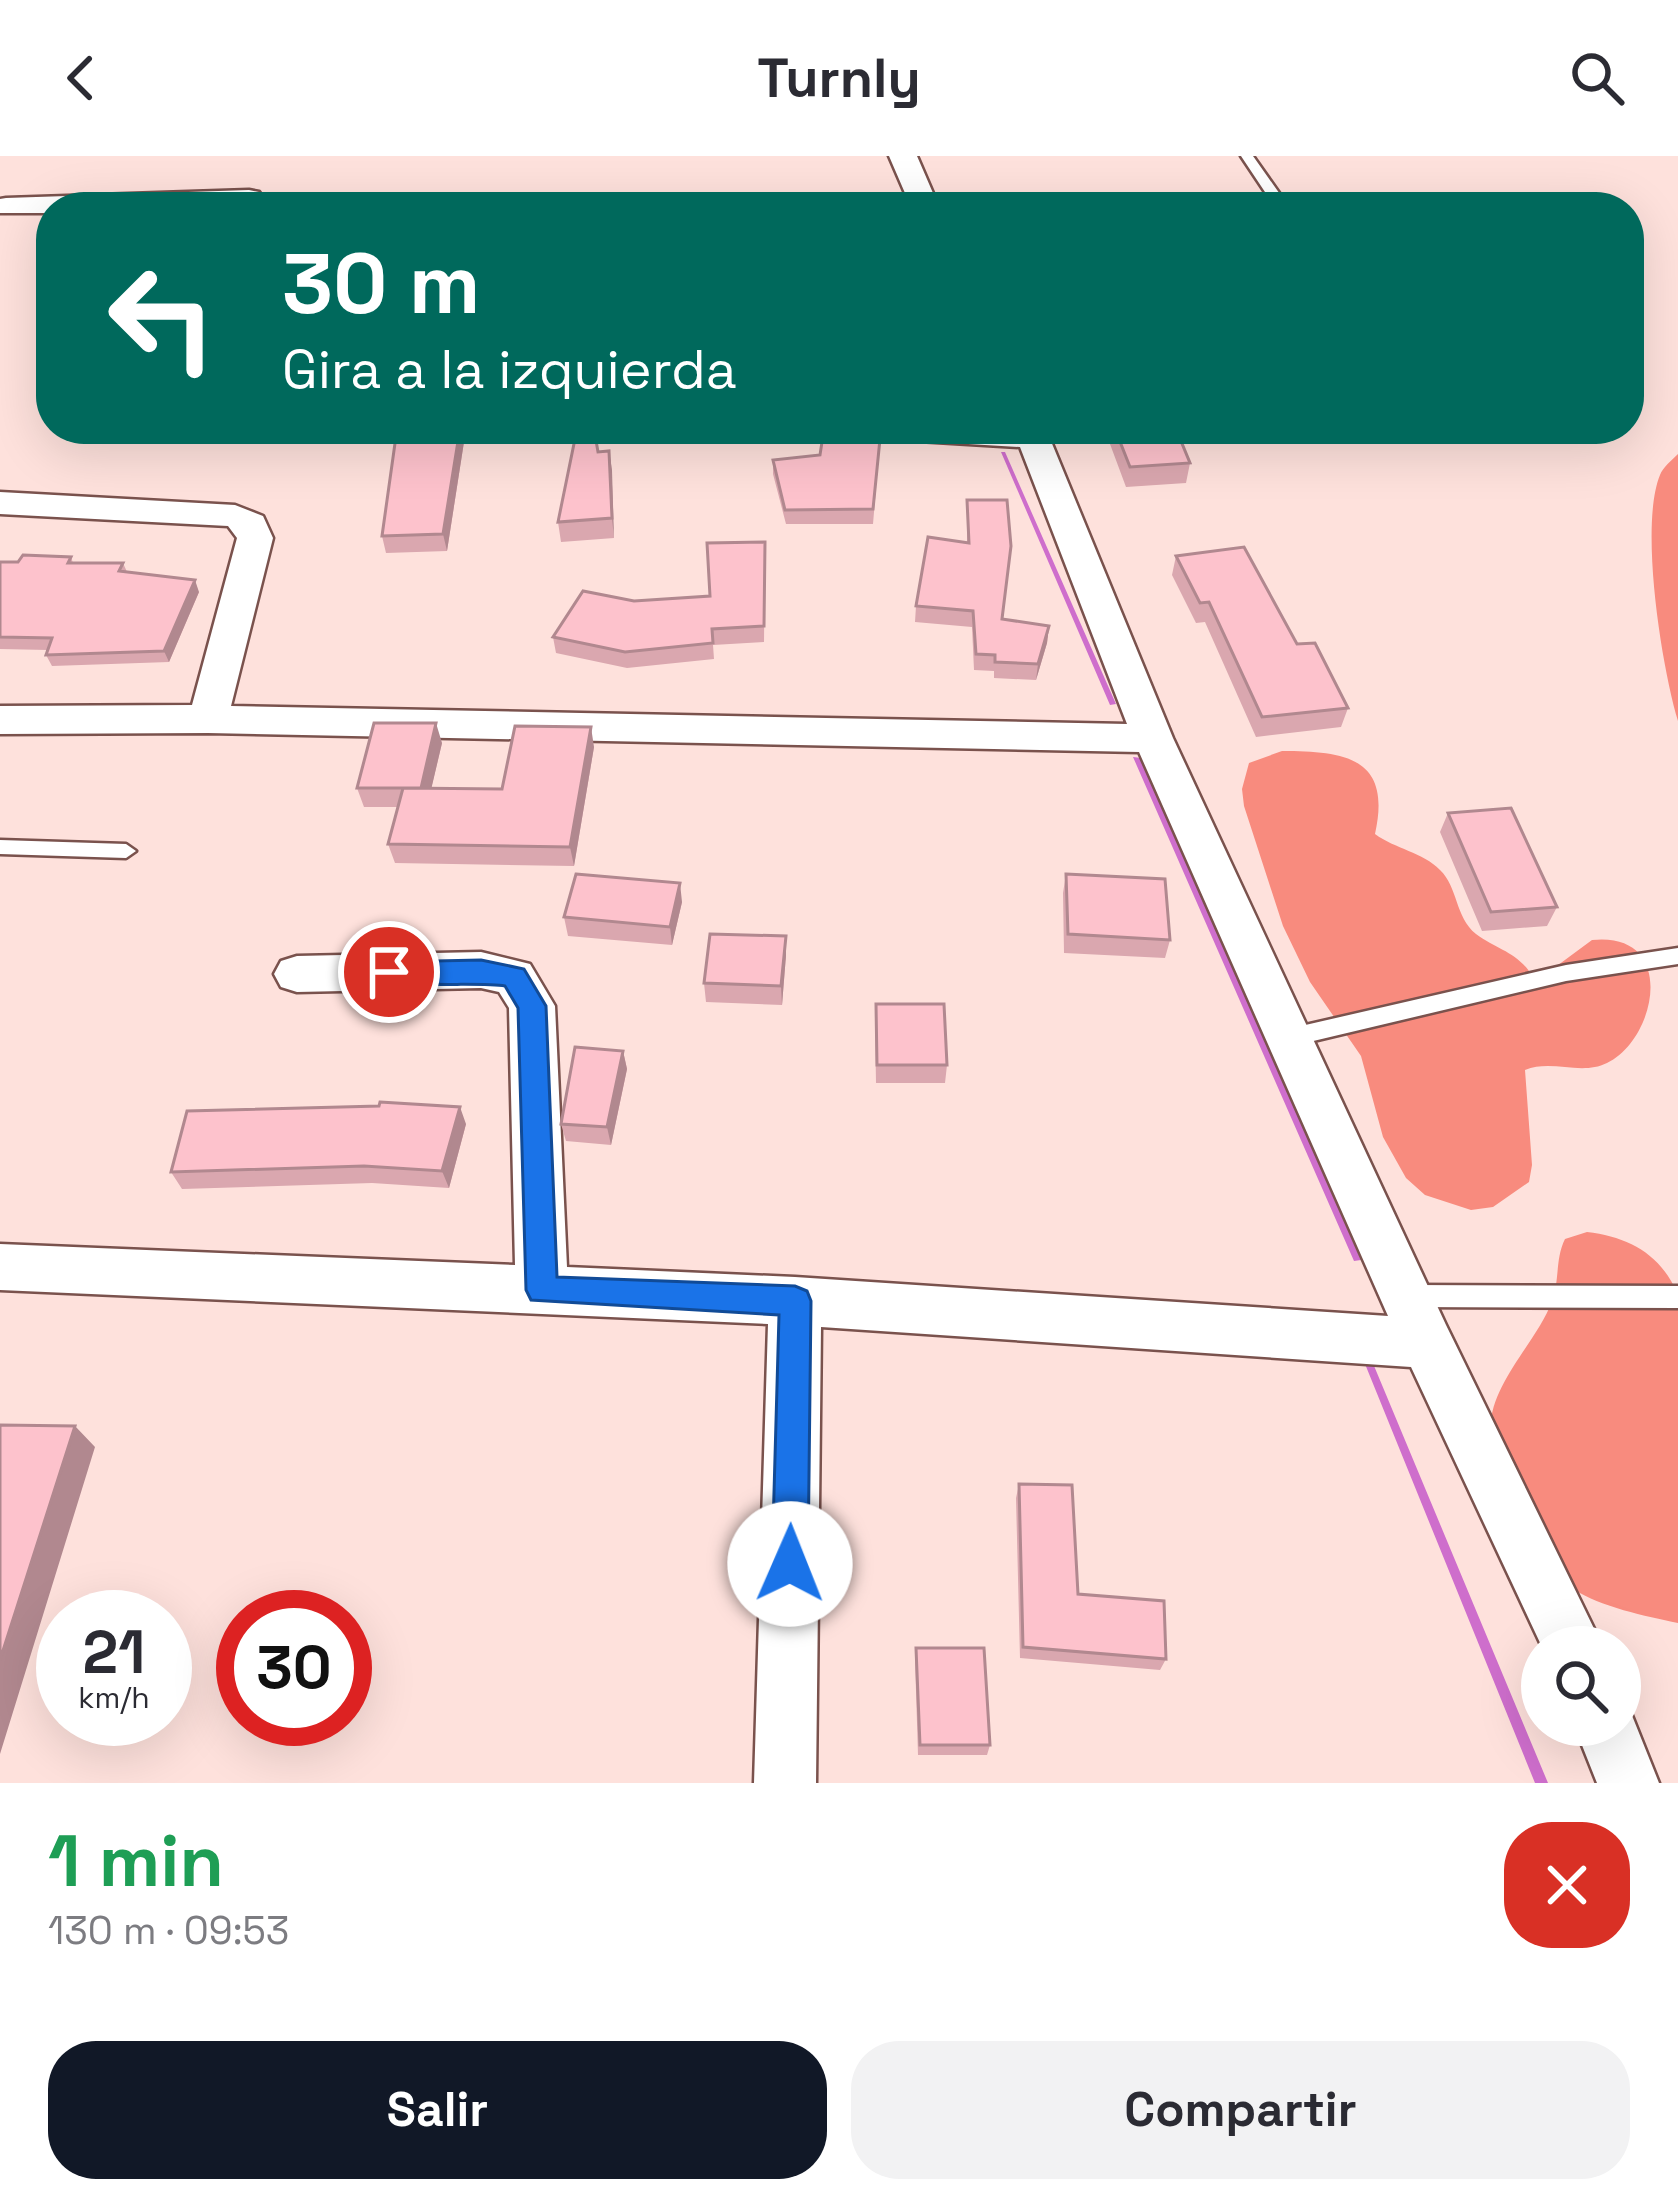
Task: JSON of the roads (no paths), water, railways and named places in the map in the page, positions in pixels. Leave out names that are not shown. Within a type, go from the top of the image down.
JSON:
[{"type":"street","points":[[903,156],[919,192]]},
{"type":"street","points":[[6,206],[36,205]]},
{"type":"street","points":[[1035,444],[1154,737],[1288,1038],[1563,1626]]},
{"type":"street","points":[[0,502],[236,517],[251,524],[255,538],[208,719]]},
{"type":"street","points":[[0,720],[208,719],[1154,737]]},
{"type":"street","points":[[297,974],[481,970],[514,977],[532,1006],[542,1290]]},
{"type":"street","points":[[0,1267],[795,1301],[1416,1320]]},
{"type":"street","points":[[785,1783],[795,1301]]},
{"type":"street","points":[[1613,1746],[1628,1783]]},
{"type":"lane","points":[[1246,156],[1271,192]]},
{"type":"lane","points":[[0,848],[126,851]]},
{"type":"lane","points":[[1288,1038],[1566,974],[1678,956]]},
{"type":"lane","points":[[1416,1320],[1678,1297]]}]
